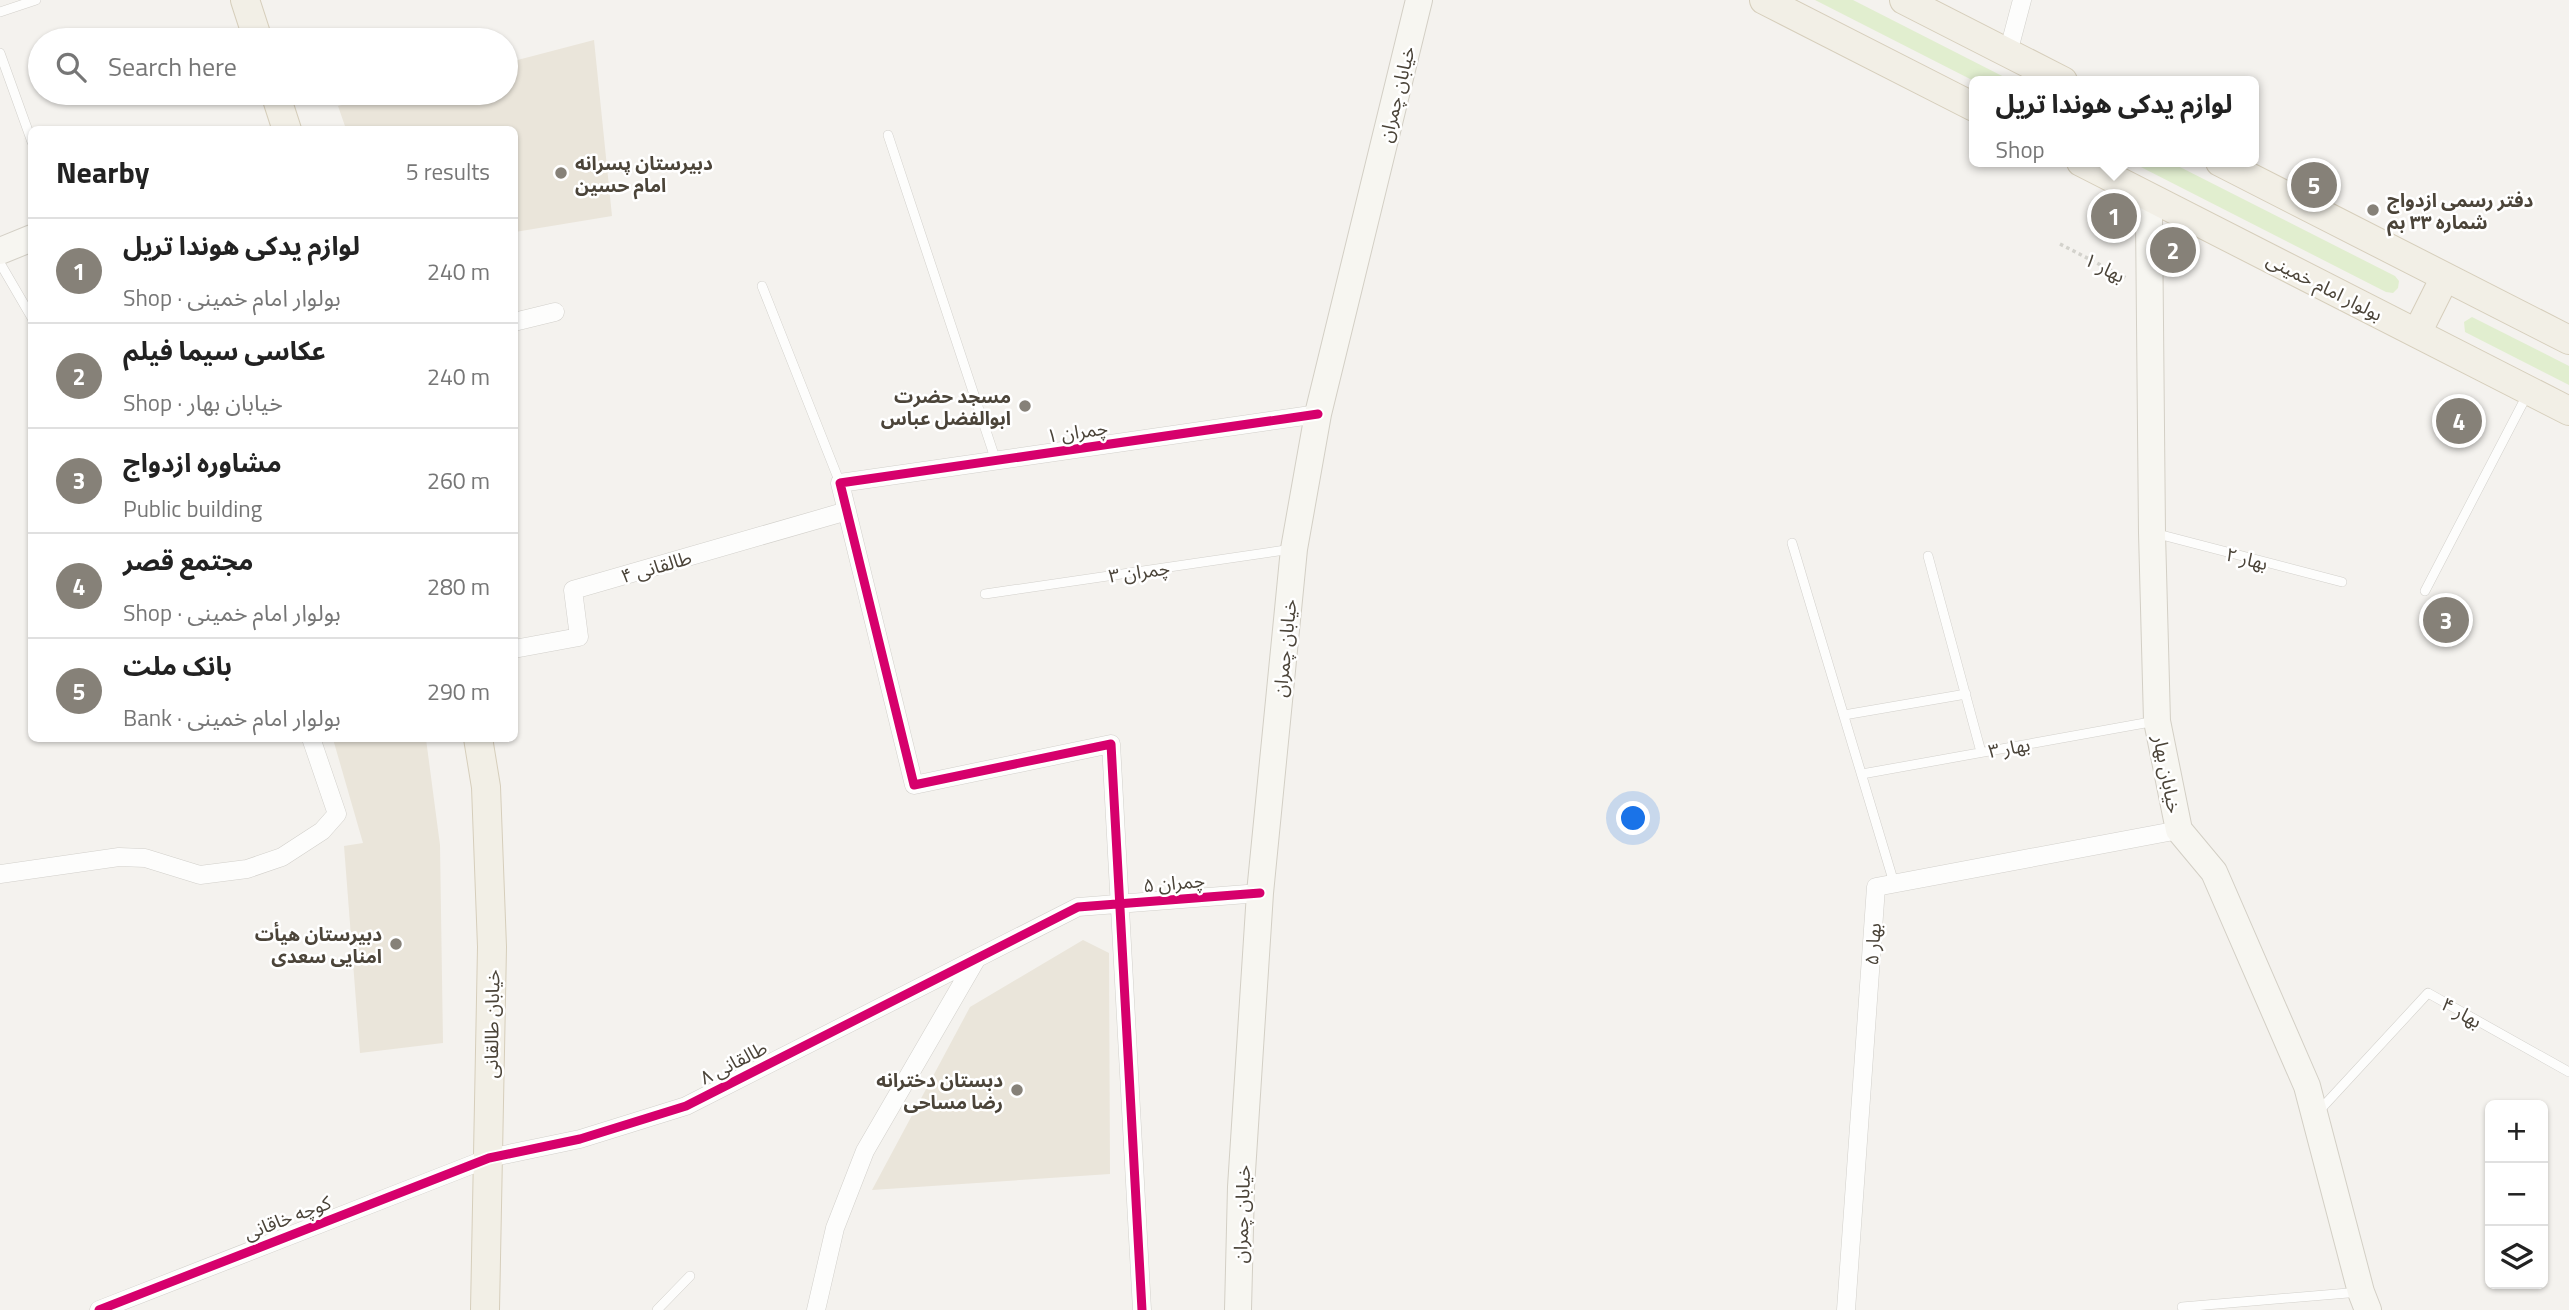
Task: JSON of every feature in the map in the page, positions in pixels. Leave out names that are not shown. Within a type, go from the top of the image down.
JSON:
[{"type":"main road","points":[[245,0],[254,28]]},
{"type":"main road","name":"خیابان چمران","points":[[1238,1310],[1241,1187],[1260,893],[1294,549],[1318,414],[1419,0]]},
{"type":"main road","points":[[1764,0],[1969,104]]},
{"type":"main road","points":[[1904,0],[2053,76]]},
{"type":"main road","points":[[279,105],[286,126]]},
{"type":"main road","name":"بولوار امام خمینی","points":[[2091,167],[2569,411]]},
{"type":"main road","points":[[2230,167],[2569,340]]},
{"type":"main road","name":"خیابان بهار","points":[[2152,198],[2149,218],[2152,533],[2157,721],[2179,830],[2214,872],[2307,1086],[2365,1301]]},
{"type":"main road","points":[[0,251],[28,240]]},
{"type":"main road","points":[[2417,333],[2445,277]]},
{"type":"main road","name":"خیابان طالقانی","points":[[479,742],[486,787],[492,947],[485,1310]]},
{"type":"street","points":[[2008,53],[2022,0]]},
{"type":"street","points":[[518,321],[555,312]]},
{"type":"street","name":"چمران ۱","points":[[841,483],[1318,414]]},
{"type":"street","points":[[841,483],[915,785],[1111,744],[1142,1310]]},
{"type":"street","name":"طالقانی ۴","points":[[518,648],[579,637],[573,590],[847,511]]},
{"type":"street","points":[[0,874],[119,857],[145,858],[200,875],[247,869],[282,857],[322,831],[337,814],[312,742]]},
{"type":"street","points":[[1894,883],[2179,830]]},
{"type":"street","name":"بهار ۵","points":[[1846,1310],[1876,887],[1894,883]]},
{"type":"street","name":"چمران ۵","points":[[977,958],[1078,907],[1260,893]]},
{"type":"street","points":[[816,1310],[835,1228],[865,1151],[977,958]]},
{"type":"street","name":"طالقانی ۸","points":[[489,1158],[580,1139],[686,1106],[977,958]]},
{"type":"street","name":"کوچه خاقانی","points":[[99,1310],[489,1158]]},
{"type":"lane","points":[[0,12],[36,0]]},
{"type":"lane","points":[[0,53],[28,131]]},
{"type":"lane","points":[[888,135],[996,461]]},
{"type":"lane","points":[[0,263],[28,311]]},
{"type":"lane","points":[[762,286],[841,483]]},
{"type":"lane","points":[[2425,591],[2529,391]]},
{"type":"lane","name":"بهار ۲","points":[[2152,533],[2342,582]]},
{"type":"lane","points":[[1792,543],[1894,883]]},
{"type":"lane","name":"چمران ۳","points":[[985,594],[1294,549]]},
{"type":"lane","points":[[1928,556],[1981,752]]},
{"type":"lane","points":[[1844,715],[1966,694]]},
{"type":"lane","name":"بهار ۳","points":[[1861,774],[2157,721]]},
{"type":"lane","name":"بهار ۴","points":[[2315,1116],[2428,993],[2569,1072]]},
{"type":"lane","points":[[657,1310],[690,1276]]},
{"type":"lane","points":[[2182,1307],[2365,1301]]},
{"type":"shaded area","name":"دبیرستان پسرانه امام حسین","points":[[594,40],[612,216],[518,232],[518,126],[345,126],[338,106],[518,105],[518,60]]},
{"type":"shaded area","name":"دبیرستان هیأت امنایی سعدی","points":[[334,742],[426,742],[440,845],[443,1043],[360,1053],[344,846],[363,843]]},
{"type":"shaded area","name":"دبستان دخترانه رضا مساحی","points":[[1083,940],[1109,953],[1110,1174],[872,1190],[970,1007]]},
{"type":"green space","points":[[1815,0],[1853,0],[2002,76],[1969,76],[1969,78]]},
{"type":"green space","points":[[2141,167],[2180,167],[2395,276],[2399,281],[2398,288],[2393,293],[2386,292]]},
{"type":"green space","points":[[2472,317],[2569,366],[2569,385],[2465,332],[2464,322]]},
{"type":"cycle path","points":[[1142,1310],[1111,744],[914,785],[840,483],[1318,414]]},
{"type":"cycle path","points":[[99,1310],[489,1158],[580,1139],[686,1106],[1078,907],[1260,893]]},
{"type":"place","name":"دبیرستان پسرانه امام حسین","points":[[561,173]]},
{"type":"place","name":"بانک ملت","points":[[2314,185]]},
{"type":"place","name":"دفتر رسمی ازدواج شماره ۳۳ بم","points":[[2373,210]]},
{"type":"place","name":"لوازم یدکی هوندا تریل","points":[[2114,216]]},
{"type":"place","name":"عکاسی سیما فیلم","points":[[2173,250]]},
{"type":"place","name":"مسجد حضرت ابوالفضل عباس","points":[[1025,406]]},
{"type":"place","name":"مجتمع قصر","points":[[2459,421]]},
{"type":"place","name":"مشاوره ازدواج","points":[[2446,620]]},
{"type":"place","name":"دبیرستان هیأت امنایی سعدی","points":[[396,944]]},
{"type":"place","name":"دبستان دخترانه رضا مساحی","points":[[1017,1090]]}]
